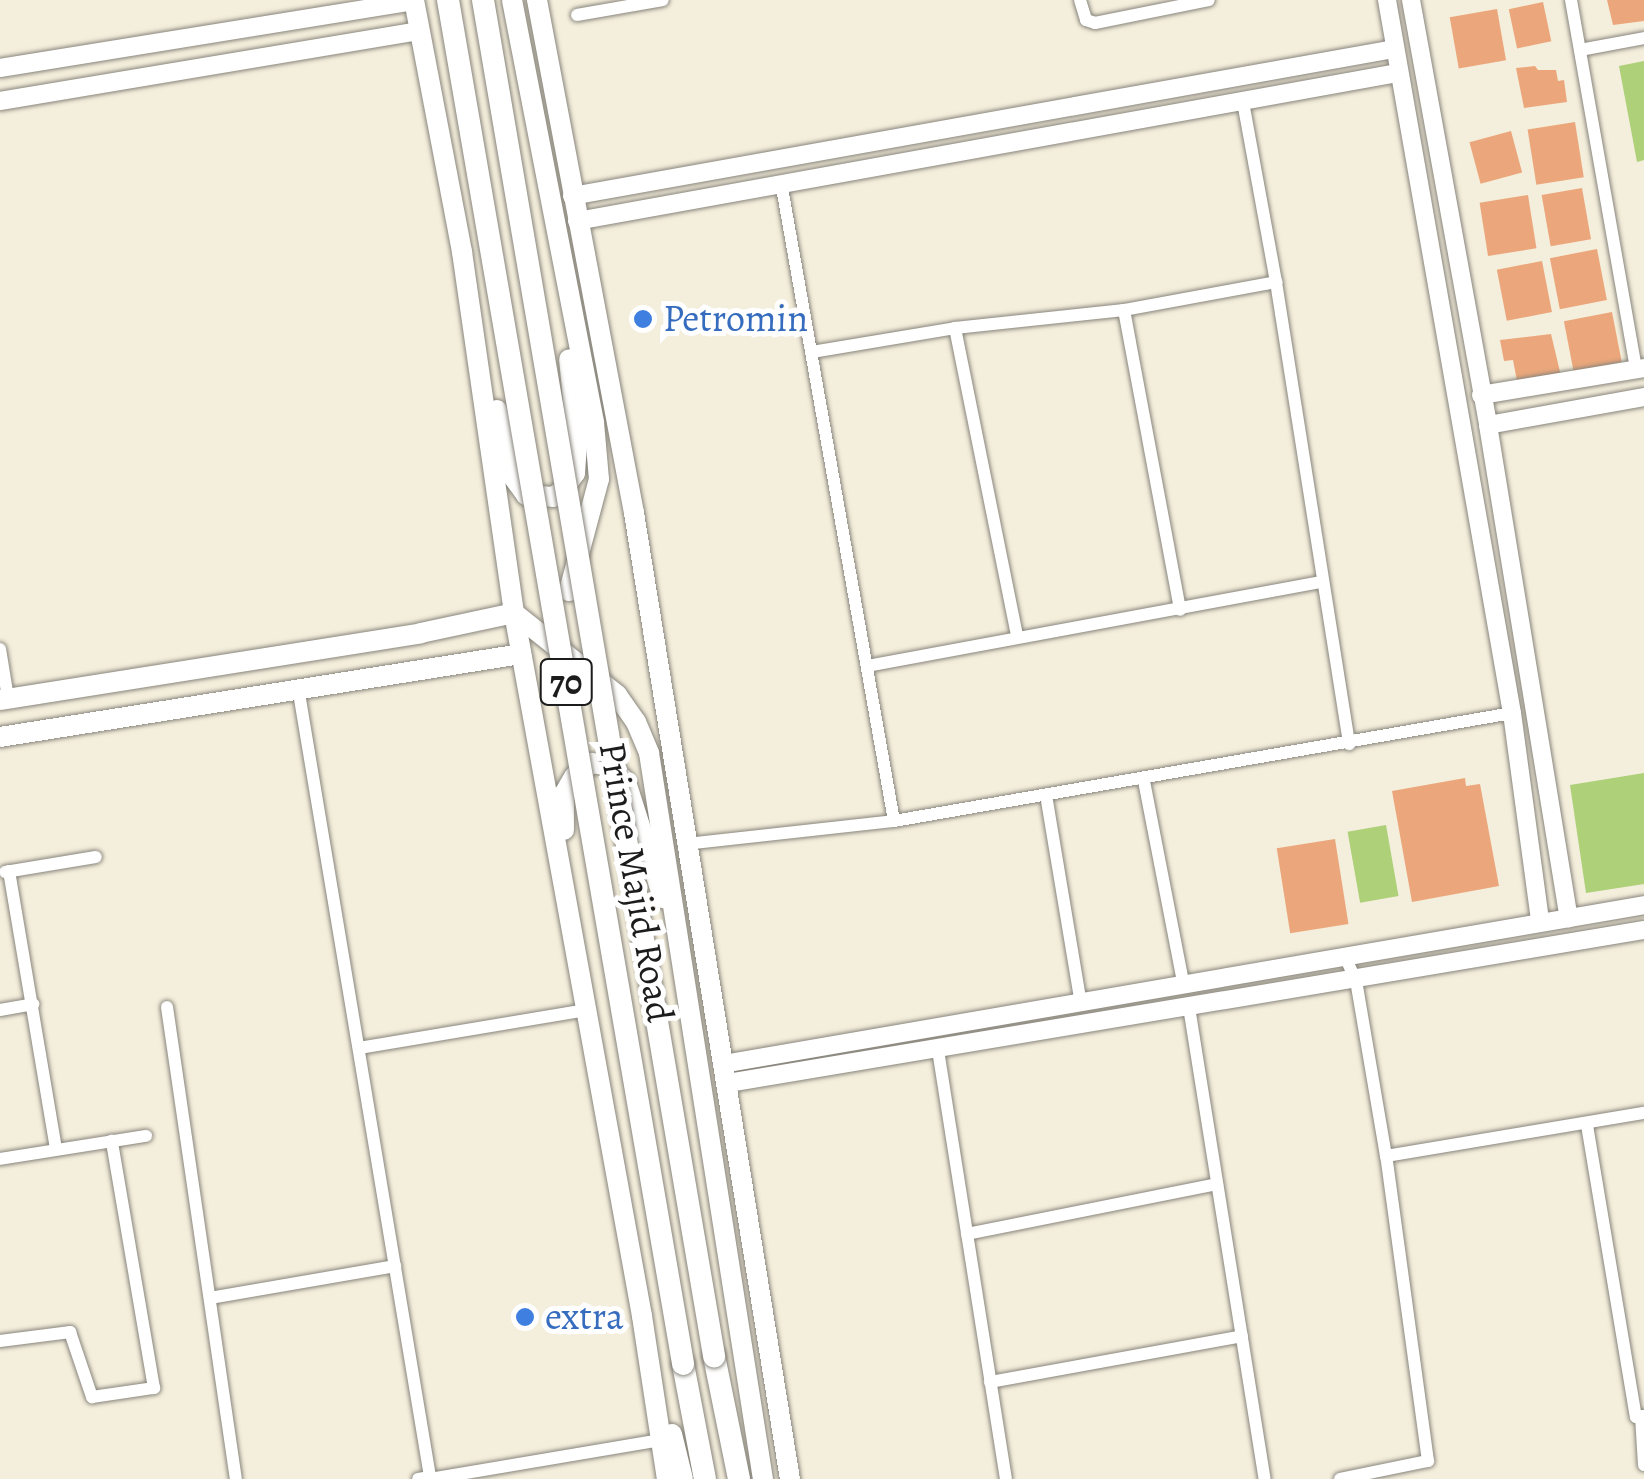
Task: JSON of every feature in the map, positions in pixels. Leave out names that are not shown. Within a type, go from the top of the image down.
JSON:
[{"type":"highway","name":"Prince Majid Road","points":[[448,0],[705,1479]]},
{"type":"highway","name":"Prince Majid Road","points":[[483,0],[714,1356],[739,1479]]},
{"type":"main road","points":[[537,0],[634,513],[790,1479]]},
{"type":"main road","points":[[414,1],[462,252],[511,474],[526,495],[552,497],[574,473],[577,442],[559,246]]},
{"type":"main road","points":[[513,4],[594,422],[599,479],[569,591]]},
{"type":"main road","points":[[462,252],[514,613],[642,1316],[667,1479]]},
{"type":"main road","points":[[0,738],[298,687],[522,654],[598,544],[612,458],[598,333]]},
{"type":"main road","points":[[514,613],[616,695],[636,722],[649,753],[735,1278],[763,1479]]},
{"type":"main road","points":[[4,699],[421,632],[514,613]]},
{"type":"main road","points":[[583,1000],[562,808],[564,794],[574,777],[592,763],[609,766],[626,782],[686,971]]},
{"type":"main road","points":[[735,1278],[777,1479]]},
{"type":"main road","points":[[642,1316],[683,1479]]},
{"type":"street","points":[[577,15],[663,0]]},
{"type":"street","points":[[1080,0],[1086,20],[1095,23],[1209,0]]},
{"type":"street","points":[[1387,0],[1512,713],[1540,921]]},
{"type":"street","points":[[1411,0],[1488,425],[1569,918]]},
{"type":"street","points":[[1481,395],[1640,369],[1571,0]]},
{"type":"street","points":[[0,68],[414,1]]},
{"type":"street","points":[[0,101],[418,31]]},
{"type":"street","points":[[1580,50],[1644,38]]},
{"type":"street","points":[[572,196],[1394,49]]},
{"type":"street","points":[[577,222],[1398,73]]},
{"type":"street","points":[[1243,102],[1276,282],[1349,744]]},
{"type":"street","points":[[1014,116],[1019,139]]},
{"type":"street","points":[[781,182],[894,821]]},
{"type":"street","points":[[1432,263],[1456,258]]},
{"type":"street","points":[[812,352],[956,328],[1124,310],[1276,282]]},
{"type":"street","points":[[1124,310],[1180,610]]},
{"type":"street","points":[[956,328],[1017,636]]},
{"type":"street","points":[[1488,425],[1644,398]]},
{"type":"street","points":[[866,666],[1322,582]]},
{"type":"street","points":[[0,649],[4,699]]},
{"type":"street","points":[[298,687],[395,1266],[426,1478],[661,1440]]},
{"type":"street","points":[[686,844],[894,821],[1512,713]]},
{"type":"street","points":[[1144,780],[1184,986]]},
{"type":"street","points":[[1046,795],[1080,1004]]},
{"type":"street","points":[[56,1149],[33,1004],[4,872],[96,857]]},
{"type":"street","points":[[726,1074],[1080,1004],[1644,905]]},
{"type":"street","points":[[726,1074],[938,1050],[1644,930]]},
{"type":"street","points":[[1340,1479],[1428,1462],[1386,1156],[1356,981],[1346,959]]},
{"type":"street","points":[[359,1048],[583,1000]]},
{"type":"street","points":[[0,1010],[33,1004]]},
{"type":"street","points":[[167,1007],[236,1479]]},
{"type":"street","points":[[1189,1007],[1265,1479]]},
{"type":"street","points":[[938,1050],[1006,1479]]},
{"type":"street","points":[[1386,1156],[1644,1113]]},
{"type":"street","points":[[1586,1125],[1636,1417],[1642,1416],[1644,1465]]},
{"type":"street","points":[[0,1159],[146,1136]]},
{"type":"street","points":[[0,1341],[70,1332],[92,1397],[154,1388],[112,1141]]},
{"type":"street","points":[[967,1234],[1217,1184]]},
{"type":"street","points":[[210,1298],[395,1266]]},
{"type":"street","points":[[990,1382],[1242,1336]]},
{"type":"green space","points":[[1644,61],[1644,160],[1637,162],[1619,66]]},
{"type":"green space","points":[[1644,773],[1644,884],[1586,893],[1570,785]]},
{"type":"green space","points":[[1386,825],[1399,896],[1360,903],[1348,832]]},
{"type":"building","points":[[1607,0],[1644,0],[1644,21],[1613,25]]},
{"type":"building","points":[[1543,2],[1551,41],[1517,48],[1509,9]]},
{"type":"building","points":[[1497,9],[1506,60],[1459,69],[1450,17]]},
{"type":"building","points":[[1535,66],[1538,70],[1556,70],[1558,81],[1564,80],[1567,102],[1524,108],[1516,68]]},
{"type":"building","points":[[1575,122],[1584,177],[1536,185],[1528,130]]},
{"type":"building","points":[[1511,131],[1522,173],[1481,184],[1469,142]]},
{"type":"building","points":[[1582,188],[1591,239],[1551,246],[1542,195]]},
{"type":"building","points":[[1528,195],[1536,248],[1488,256],[1480,203]]},
{"type":"building","points":[[1597,249],[1607,300],[1560,309],[1550,258]]},
{"type":"building","points":[[1542,261],[1552,312],[1507,321],[1497,270]]},
{"type":"building","points":[[1612,312],[1622,362],[1574,371],[1564,321]]},
{"type":"building","points":[[1551,334],[1561,376],[1517,381],[1513,360],[1504,361],[1500,340]]},
{"type":"building","points":[[1465,778],[1466,786],[1480,784],[1499,886],[1412,902],[1392,791]]},
{"type":"building","points":[[1335,839],[1348,924],[1290,933],[1277,848]]},
{"type":"place","name":"Petromin","points":[[643,319]]},
{"type":"place","name":"extra","points":[[525,1317]]}]
